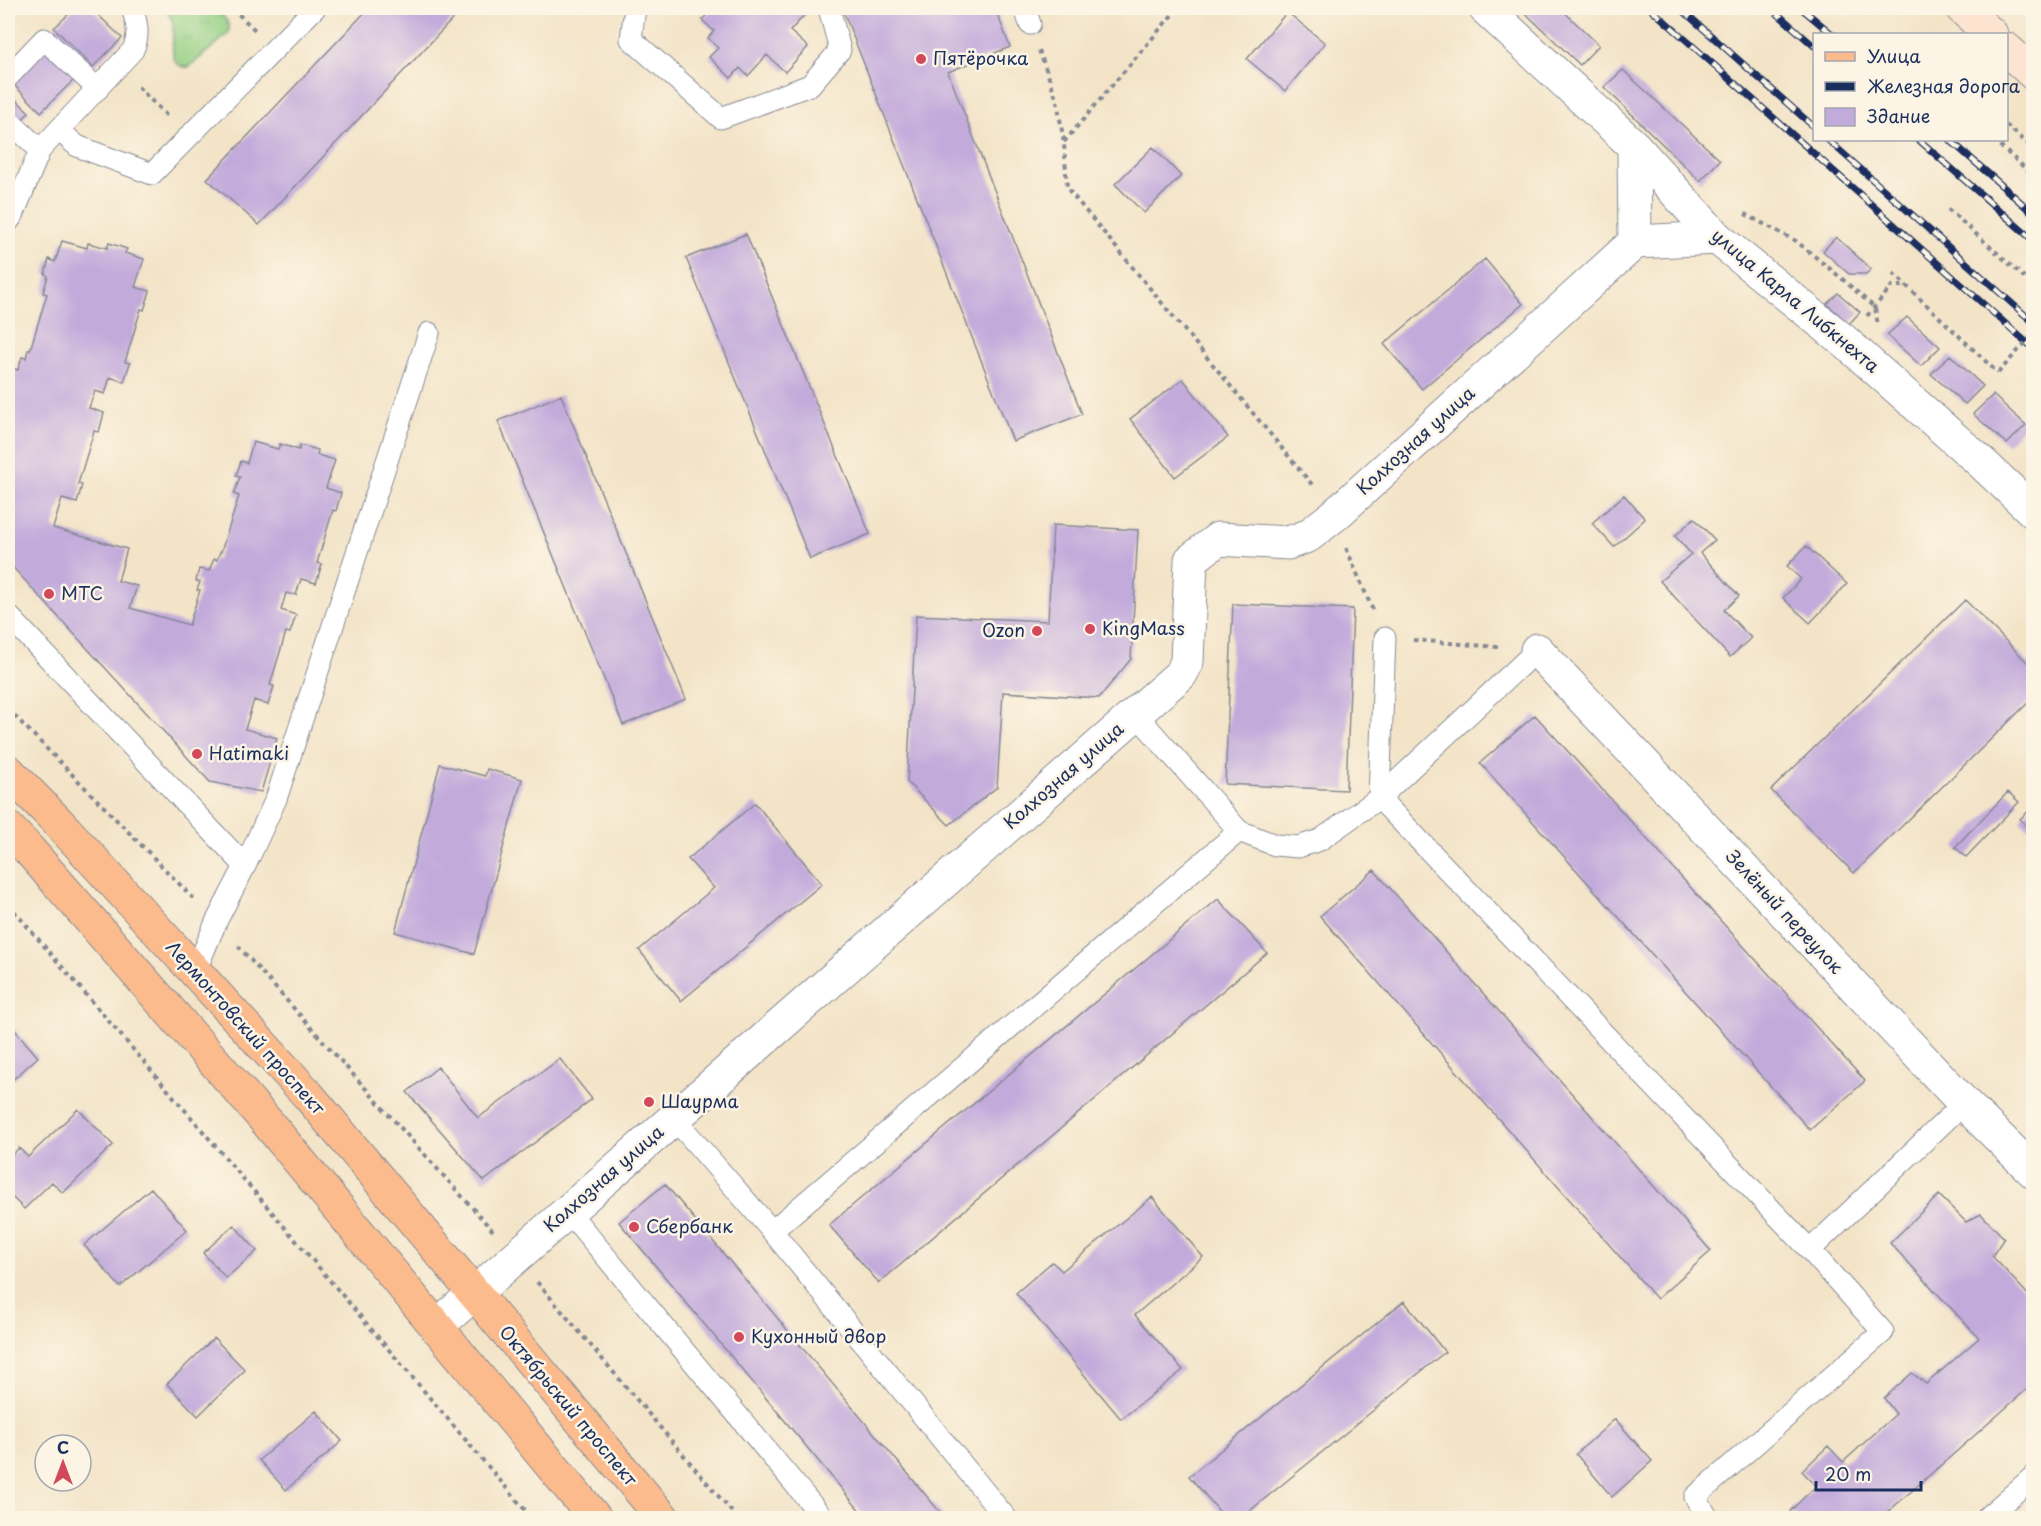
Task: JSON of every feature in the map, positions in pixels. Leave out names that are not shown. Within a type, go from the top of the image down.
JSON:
[{"type":"main road","name":"Лермонтовский проспект","points":[[8,771],[60,824],[308,1095],[473,1293]]},
{"type":"main road","points":[[8,828],[267,1122],[595,1518]]},
{"type":"main road","name":"Октябрьский проспект","points":[[473,1293],[663,1518]]},
{"type":"street","name":"улица Карла Либкнехта","points":[[1485,8],[1634,146],[1717,238],[1843,340],[2034,512]]},
{"type":"street","points":[[1962,8],[1990,33]]},
{"type":"street","points":[[2008,50],[2034,74]]},
{"type":"street","points":[[1634,146],[1635,242],[1717,238]]},
{"type":"street","name":"Колхозная улица","points":[[436,1327],[1180,674],[1188,662],[1191,560],[1218,539],[1288,543],[1308,536],[1344,507],[1635,242]]},
{"type":"street","name":"Зелёный переулок","points":[[1537,650],[1964,1103],[2034,1172]]},
{"type":"lane","points":[[8,222],[14,215],[40,150],[119,68],[137,42],[137,24],[132,8]]},
{"type":"lane","points":[[59,130],[76,146],[152,174],[315,8]]},
{"type":"lane","points":[[635,8],[631,39],[721,118],[810,85],[840,50],[829,8]]},
{"type":"lane","points":[[8,77],[44,39],[98,89]]},
{"type":"lane","points":[[8,120],[40,150]]},
{"type":"lane","points":[[195,972],[216,922],[276,799],[429,333]]},
{"type":"lane","points":[[8,615],[245,866]]},
{"type":"lane","points":[[1385,638],[1379,798],[1810,1250],[1883,1332],[1695,1497],[1708,1518]]},
{"type":"lane","points":[[1136,714],[1239,831],[1275,845],[1298,847],[1320,840],[1379,798],[1537,650]]},
{"type":"lane","points":[[772,1231],[1239,831]]},
{"type":"lane","points":[[1810,1250],[1964,1103]]},
{"type":"lane","points":[[674,1118],[772,1231],[1006,1518]]},
{"type":"lane","points":[[567,1210],[823,1518]]},
{"type":"lane","points":[[1986,1518],[2034,1476]]},
{"type":"path","points":[[1064,143],[1178,8]]},
{"type":"path","points":[[1028,16],[1057,100],[1064,143],[1067,188],[1344,507],[1348,555],[1385,638],[1537,650]]},
{"type":"path","points":[[119,68],[188,138]]},
{"type":"path","points":[[2008,126],[2034,149]]},
{"type":"path","points":[[1994,141],[2034,176]]},
{"type":"path","points":[[1948,209],[2034,286]]},
{"type":"path","points":[[1893,273],[1998,373],[2034,333]]},
{"type":"path","points":[[1883,295],[1892,286],[1905,286]]},
{"type":"path","points":[[8,709],[216,922],[515,1256],[737,1518]]},
{"type":"path","points":[[8,904],[532,1518]]},
{"type":"green space","points":[[166,8],[213,8],[228,22],[228,34],[189,67],[182,66],[174,59],[173,24]]},
{"type":"building","points":[[75,8],[91,8],[122,38],[93,67],[54,28]]},
{"type":"building","points":[[369,8],[463,8],[259,225],[207,179]]},
{"type":"building","points":[[713,8],[808,8],[810,9],[790,31],[808,47],[785,72],[767,55],[748,76],[740,68],[731,78],[709,57],[718,48],[708,38],[714,31],[702,20]]},
{"type":"building","points":[[842,8],[995,8],[1010,47],[948,72],[1082,414],[1013,441]]},
{"type":"building","points":[[1520,8],[1560,8],[1599,45],[1580,65]]},
{"type":"building","points":[[1287,12],[1325,43],[1285,91],[1247,59]]},
{"type":"building","points":[[52,43],[81,73],[41,112],[11,82]]},
{"type":"building","points":[[1623,70],[1720,160],[1700,181],[1604,87]]},
{"type":"building","points":[[8,92],[29,112],[8,136]]},
{"type":"building","points":[[1153,147],[1181,176],[1144,213],[1115,184]]},
{"type":"building","points":[[746,234],[870,534],[810,559],[686,258]]},
{"type":"building","points":[[1836,237],[1871,269],[1866,274],[1849,274],[1823,251]]},
{"type":"building","points":[[62,241],[87,248],[88,243],[107,248],[109,243],[127,249],[125,253],[144,259],[135,287],[150,291],[144,310],[141,309],[125,362],[130,363],[124,382],[110,377],[105,394],[95,391],[89,408],[104,413],[99,432],[94,431],[78,484],[82,485],[77,503],[62,499],[53,528],[127,549],[118,581],[137,586],[130,608],[189,625],[200,590],[197,590],[200,582],[196,581],[199,569],[209,571],[214,559],[217,560],[221,552],[239,496],[234,494],[240,477],[236,476],[241,461],[247,463],[253,442],[278,449],[280,444],[299,450],[300,445],[318,450],[317,455],[335,460],[326,488],[341,493],[336,511],[333,510],[317,563],[322,564],[316,583],[301,579],[296,595],[286,593],[281,610],[296,615],[290,633],[286,632],[270,685],[274,686],[268,705],[254,700],[245,729],[277,738],[261,792],[210,782],[8,562],[8,367],[18,370],[22,357],[26,358],[30,350],[47,294],[43,293],[48,276],[45,274],[49,259],[55,262]]},
{"type":"building","points":[[1485,259],[1523,304],[1422,389],[1384,344]]},
{"type":"building","points":[[1838,293],[1860,312],[1849,324],[1827,304]]},
{"type":"building","points":[[1907,317],[1940,347],[1921,366],[1887,335]]},
{"type":"building","points":[[1950,355],[1983,386],[1965,404],[1931,374]]},
{"type":"building","points":[[1183,379],[1228,437],[1175,477],[1130,419]]},
{"type":"building","points":[[561,395],[686,699],[623,725],[498,421]]},
{"type":"building","points":[[1993,395],[2026,425],[2007,444],[1973,414]]},
{"type":"building","points":[[1624,495],[1645,519],[1614,547],[1592,523]]},
{"type":"building","points":[[1694,518],[1715,540],[1700,553],[1739,596],[1724,610],[1751,638],[1730,657],[1660,581],[1691,554],[1675,536]]},
{"type":"building","points":[[1053,525],[1138,530],[1131,659],[1099,698],[1003,692],[997,787],[949,825],[907,782],[916,615],[1048,621]]},
{"type":"building","points":[[1806,546],[1847,584],[1810,623],[1783,598],[1801,579],[1787,566]]},
{"type":"building","points":[[1965,600],[2034,669],[2034,697],[1854,873],[1771,790]]},
{"type":"building","points":[[1233,604],[1353,609],[1346,790],[1225,784]]},
{"type":"building","points":[[1535,715],[1865,1081],[1810,1130],[1480,763]]},
{"type":"building","points":[[440,764],[485,776],[487,769],[522,779],[474,954],[395,932]]},
{"type":"building","points":[[2008,792],[2019,802],[1966,857],[1955,847]]},
{"type":"building","points":[[755,803],[822,884],[681,1001],[639,950],[714,888],[688,859]]},
{"type":"building","points":[[2034,806],[2034,833],[2020,819]]},
{"type":"building","points":[[1374,870],[1711,1251],[1657,1299],[1320,916]]},
{"type":"building","points":[[1218,899],[1267,953],[879,1283],[829,1225]]},
{"type":"building","points":[[8,1022],[38,1057],[8,1084]]},
{"type":"building","points":[[560,1059],[592,1099],[484,1181],[407,1092],[438,1067],[478,1118]]},
{"type":"building","points":[[78,1109],[113,1145],[63,1193],[52,1182],[24,1209],[8,1193],[8,1159],[19,1148],[28,1157]]},
{"type":"building","points":[[665,1184],[945,1518],[866,1518],[619,1222]]},
{"type":"building","points":[[151,1188],[187,1230],[120,1287],[84,1245]]},
{"type":"building","points":[[1939,1195],[1966,1222],[1981,1214],[2004,1238],[1992,1256],[2034,1301],[2034,1383],[1881,1518],[1797,1518],[1790,1511],[1816,1486],[1802,1471],[1828,1446],[1843,1462],[1896,1414],[1884,1398],[1912,1373],[1926,1384],[1979,1338],[1890,1243]]},
{"type":"building","points":[[1152,1197],[1203,1257],[1135,1315],[1183,1370],[1121,1419],[1016,1293],[1052,1262],[1062,1271]]},
{"type":"building","points":[[234,1225],[257,1251],[226,1278],[203,1253]]},
{"type":"building","points":[[1404,1301],[1445,1352],[1241,1518],[1225,1518],[1189,1476]]},
{"type":"building","points":[[214,1338],[245,1370],[198,1416],[167,1384]]},
{"type":"building","points":[[316,1411],[342,1441],[286,1490],[259,1460]]},
{"type":"building","points":[[1615,1419],[1652,1461],[1612,1497],[1576,1454]]},
{"type":"railway","points":[[1650,8],[2034,349]]},
{"type":"railway","points":[[1680,8],[1813,126]]},
{"type":"railway","points":[[1771,8],[1813,45]]},
{"type":"railway","points":[[1801,8],[1831,33]]},
{"type":"railway","points":[[1829,141],[2034,323]]},
{"type":"railway","points":[[1920,141],[2034,241]]},
{"type":"railway","points":[[1951,141],[2034,214]]},
{"type":"place","name":"Пятёрочка","points":[[921,59]]},
{"type":"place","name":"МТС","points":[[49,594]]},
{"type":"place","name":"KingMass","points":[[1090,629]]},
{"type":"place","name":"Ozon","points":[[1037,631]]},
{"type":"place","name":"Hatimaki","points":[[197,754]]},
{"type":"place","name":"Шаурма","points":[[649,1102]]},
{"type":"place","name":"Сбербанк","points":[[634,1227]]},
{"type":"place","name":"Кухонный двор","points":[[739,1337]]}]
